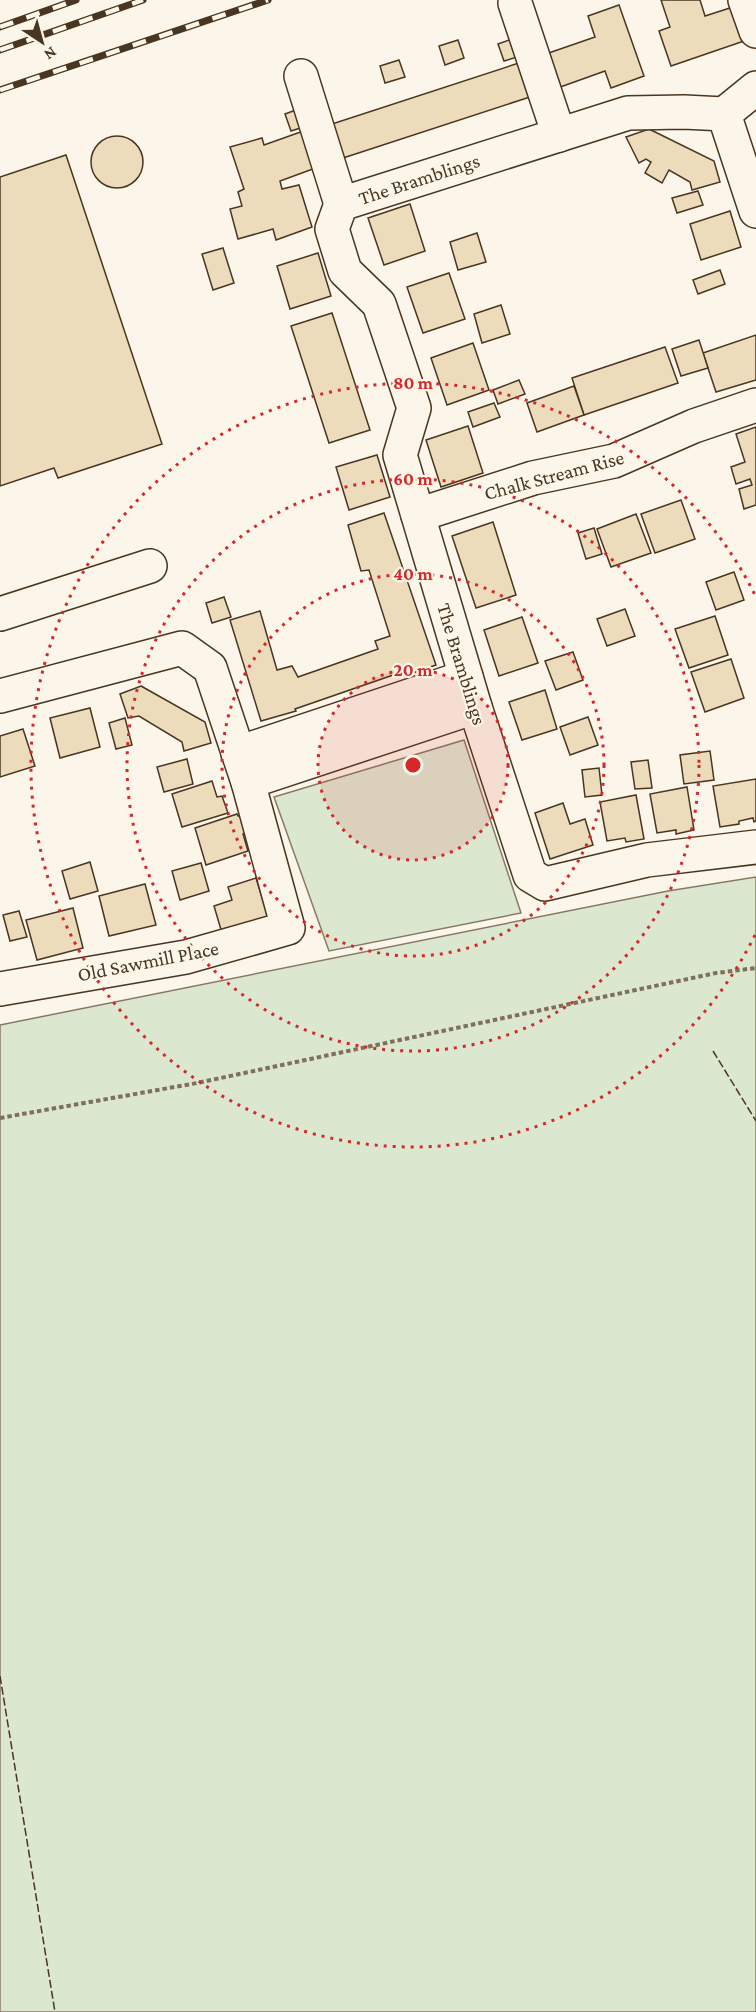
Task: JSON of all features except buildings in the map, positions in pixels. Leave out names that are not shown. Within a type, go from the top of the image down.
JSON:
[{"type":"street","points":[[745,0],[756,31]]},
{"type":"street","points":[[515,3],[559,135]]},
{"type":"street","points":[[301,75],[341,204]]},
{"type":"street","points":[[756,88],[724,114],[756,211]]},
{"type":"street","name":"The Bramblings","points":[[724,114],[684,111],[628,113],[341,204],[332,229],[345,271],[380,304],[414,408],[400,455],[470,692],[530,875],[545,884],[647,860],[756,847]]},
{"type":"street","name":"Chalk Stream Rise","points":[[418,515],[534,478],[614,461],[694,426],[756,405]]},
{"type":"street","points":[[0,614],[150,566]]},
{"type":"street","name":"Old Sawmill Place","points":[[0,696],[182,648],[210,669],[243,768],[288,928],[186,957],[0,988]]},
{"type":"street","points":[[243,768],[470,692]]},
{"type":"path","points":[[0,1118],[197,1083],[716,973],[756,968]]},
{"type":"green space","points":[[464,740],[521,913],[329,951],[274,797]]},
{"type":"green space","points":[[756,877],[756,2012],[0,2012],[0,1025],[668,891]]},
{"type":"railway","points":[[0,27],[76,0]]},
{"type":"railway","points":[[0,50],[143,0]]},
{"type":"railway","points":[[0,90],[268,0]]},
{"type":"fence","points":[[713,1051],[756,1121]]},
{"type":"fence","points":[[0,1676],[55,2012]]}]
